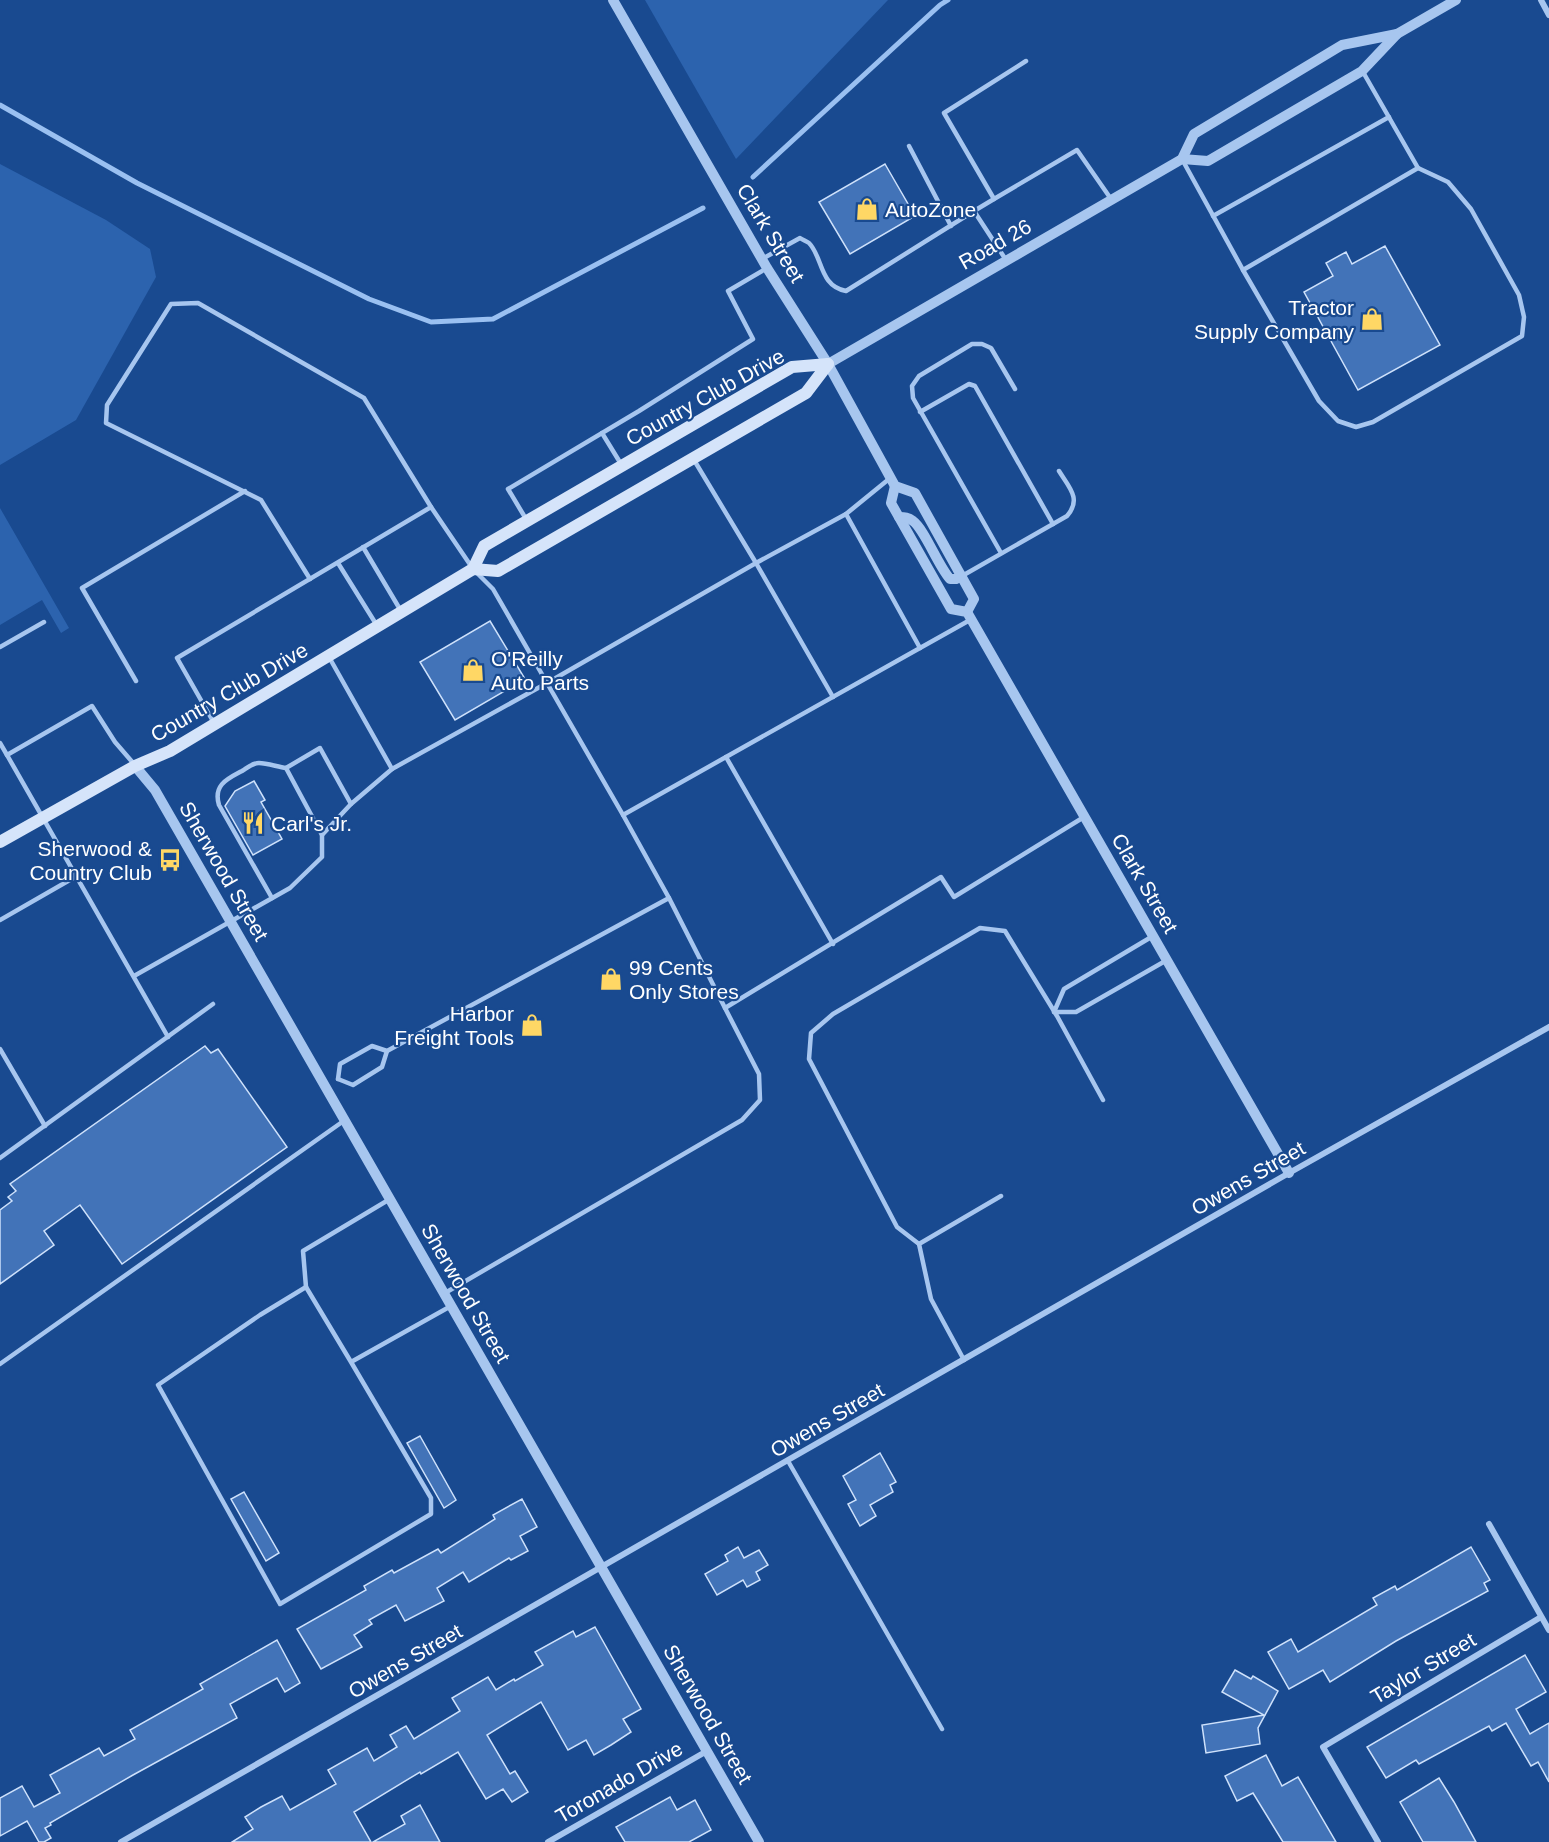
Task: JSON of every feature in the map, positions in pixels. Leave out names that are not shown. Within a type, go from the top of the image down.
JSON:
[{"type":"main road","name":"Country Club Drive","points":[[473,569],[498,571],[806,393],[828,364]]},
{"type":"main road","name":"Country Club Drive","points":[[0,842],[135,766],[170,751],[378,628],[473,569],[484,546],[621,465],[792,367],[828,364]]},
{"type":"street","name":"Clark Street","points":[[613,0],[765,263],[828,364],[893,482],[891,503],[951,609],[969,616],[1289,1173]]},
{"type":"street","points":[[1397,34],[1342,45],[1194,134],[1182,159],[1208,161],[1362,71],[1397,34],[1456,0]]},
{"type":"street","points":[[1541,0],[1549,15]]},
{"type":"street","name":"Road 26","points":[[828,364],[1182,159]]},
{"type":"street","name":"Clark Street","points":[[893,482],[915,493],[974,599],[969,616]]},
{"type":"street","points":[[899,517],[907,517],[915,522],[950,579],[962,576]]},
{"type":"street","name":"Sherwood Street","points":[[135,766],[155,790],[759,1842]]},
{"type":"street","name":"Owens Street","points":[[121,1842],[1289,1173],[1549,1027]]},
{"type":"street","points":[[1489,1524],[1549,1630]]},
{"type":"street","name":"Taylor Street","points":[[1378,1842],[1323,1747],[1541,1617]]},
{"type":"street","name":"Toronado Drive","points":[[548,1842],[706,1751]]},
{"type":"lane","points":[[994,199],[944,113],[1026,61]]},
{"type":"lane","points":[[1182,159],[1319,401],[1338,421],[1356,427],[1373,422],[1522,336],[1524,317],[1519,295],[1471,208],[1448,182],[1418,168],[1362,71]]},
{"type":"lane","points":[[1214,216],[1389,117]]},
{"type":"lane","points":[[909,146],[951,226]]},
{"type":"lane","points":[[528,520],[508,489],[753,339],[728,291],[800,238],[809,243],[828,280],[838,289],[846,291],[1077,150],[1111,200]]},
{"type":"lane","points":[[1243,270],[1418,168]]},
{"type":"lane","points":[[974,211],[1006,260]]},
{"type":"lane","points":[[310,579],[261,500],[106,423],[107,405],[171,304],[198,303],[364,398],[431,507],[473,569],[493,589],[669,898],[759,1074],[760,1100],[742,1120],[444,1294]]},
{"type":"lane","points":[[1001,554],[920,412],[913,398],[912,386],[919,376],[972,344],[982,344],[991,348],[1015,389]]},
{"type":"lane","points":[[920,412],[969,384],[975,386],[1053,524]]},
{"type":"lane","points":[[602,433],[621,465]]},
{"type":"lane","points":[[693,458],[833,697]]},
{"type":"lane","points":[[962,576],[1053,524],[1073,509],[1074,496],[1059,471]]},
{"type":"lane","points":[[322,836],[351,804],[392,769],[846,514],[893,482]]},
{"type":"lane","points":[[136,681],[82,588],[245,491]]},
{"type":"lane","points":[[214,725],[177,658],[431,507]]},
{"type":"lane","points":[[846,514],[920,648]]},
{"type":"lane","points":[[363,547],[402,613]]},
{"type":"lane","points":[[338,562],[378,628]]},
{"type":"lane","points":[[623,815],[920,648],[969,616]]},
{"type":"lane","points":[[0,647],[44,622]]},
{"type":"lane","points":[[329,657],[392,769]]},
{"type":"lane","points":[[6,755],[92,706],[115,742],[135,766]]},
{"type":"lane","points":[[0,743],[168,1037]]},
{"type":"lane","points":[[272,898],[219,805],[216,798],[222,782],[253,764],[260,763],[286,768],[320,748],[351,804]]},
{"type":"lane","points":[[726,757],[833,944]]},
{"type":"lane","points":[[134,976],[230,920],[291,888],[322,857],[322,836],[286,768]]},
{"type":"lane","points":[[725,1008],[941,877],[954,897],[1084,817]]},
{"type":"lane","points":[[0,920],[75,877]]},
{"type":"lane","points":[[338,1079],[353,1085],[382,1067],[387,1051],[669,898]]},
{"type":"lane","points":[[964,1360],[932,1299],[919,1244],[897,1227],[809,1059],[811,1034],[833,1014],[980,928],[1005,931],[1103,1100]]},
{"type":"lane","points":[[1054,1012],[1064,989],[1153,936]]},
{"type":"lane","points":[[1054,1012],[1076,1012],[1167,960]]},
{"type":"lane","points":[[0,1158],[213,1004]]},
{"type":"lane","points":[[326,1087],[338,1079],[340,1064],[372,1046],[387,1051]]},
{"type":"lane","points":[[0,1049],[45,1126]]},
{"type":"lane","points":[[0,1364],[345,1120]]},
{"type":"lane","points":[[919,1244],[1001,1196]]},
{"type":"lane","points":[[306,1287],[260,1315],[158,1385],[280,1604],[431,1514],[432,1498],[306,1287],[303,1251],[390,1199]]},
{"type":"lane","points":[[351,1362],[451,1306]]},
{"type":"lane","points":[[788,1461],[942,1729]]},
{"type":"shaded area","points":[[645,0],[888,0],[736,159]]},
{"type":"shaded area","points":[[0,164],[106,220],[150,249],[156,277],[76,420],[0,465]]},
{"type":"shaded area","points":[[0,508],[69,628],[61,633],[42,600],[0,625]]},
{"type":"building","name":"AutoZone","points":[[885,164],[915,216],[850,254],[819,202]]},
{"type":"building","name":"Tractor Supply Company","points":[[1385,246],[1440,345],[1358,390],[1304,292],[1333,276],[1326,263],[1346,252],[1352,264]]},
{"type":"building","name":"O'Reilly Auto Parts","points":[[490,621],[525,679],[455,720],[420,662]]},
{"type":"building","name":"Carl's Jr.","points":[[254,781],[265,800],[261,802],[282,839],[253,855],[225,806],[235,791]]},
{"type":"building","points":[[205,1046],[211,1053],[218,1049],[287,1147],[122,1264],[80,1205],[44,1231],[54,1245],[0,1284],[0,1210],[12,1201],[8,1197],[16,1191],[10,1184]]},
{"type":"building","points":[[420,1436],[456,1500],[444,1508],[407,1443]]},
{"type":"building","points":[[880,1453],[896,1482],[890,1485],[893,1492],[870,1505],[876,1516],[860,1526],[848,1504],[856,1500],[843,1476]]},
{"type":"building","points":[[244,1492],[279,1553],[266,1561],[231,1499]]},
{"type":"building","points":[[522,1499],[537,1527],[520,1536],[528,1551],[511,1560],[509,1558],[469,1582],[463,1572],[437,1588],[444,1601],[405,1621],[396,1605],[369,1620],[372,1624],[354,1635],[362,1647],[321,1669],[297,1629],[366,1590],[364,1586],[392,1570],[394,1573],[438,1549],[441,1553],[495,1519],[493,1515]]},
{"type":"building","points":[[738,1547],[744,1558],[759,1550],[768,1565],[756,1572],[760,1580],[747,1587],[743,1580],[717,1595],[705,1574],[728,1561],[725,1555]]},
{"type":"building","points":[[1471,1547],[1490,1580],[1484,1583],[1488,1591],[1396,1641],[1330,1682],[1323,1670],[1289,1689],[1268,1652],[1291,1639],[1298,1652],[1377,1605],[1373,1598],[1395,1586],[1397,1590]]},
{"type":"building","points":[[595,1627],[641,1709],[623,1719],[631,1732],[611,1745],[594,1755],[586,1740],[568,1750],[541,1702],[487,1735],[510,1774],[515,1771],[528,1792],[512,1802],[503,1789],[486,1799],[458,1752],[354,1812],[371,1842],[232,1842],[253,1829],[245,1817],[261,1807],[282,1796],[290,1810],[336,1784],[328,1770],[367,1748],[374,1761],[397,1747],[390,1735],[406,1726],[414,1739],[460,1711],[452,1698],[488,1677],[496,1690],[514,1679],[515,1681],[543,1665],[535,1652],[573,1631],[576,1637]]},
{"type":"building","points":[[277,1640],[300,1683],[285,1692],[277,1678],[230,1704],[237,1718],[50,1823],[51,1825],[45,1828],[51,1838],[44,1842],[39,1842],[27,1821],[0,1836],[0,1798],[22,1786],[34,1807],[60,1793],[50,1775],[99,1748],[104,1756],[135,1739],[130,1730],[203,1689],[200,1684]]},
{"type":"building","points":[[1525,1655],[1546,1692],[1516,1709],[1530,1734],[1549,1723],[1549,1782],[1538,1762],[1531,1766],[1506,1723],[1492,1731],[1489,1726],[1419,1764],[1416,1760],[1386,1778],[1367,1747]]},
{"type":"building","points":[[1235,1670],[1251,1679],[1253,1676],[1278,1691],[1258,1728],[1260,1744],[1206,1753],[1202,1725],[1264,1715],[1222,1692]]},
{"type":"building","points":[[1266,1755],[1282,1786],[1298,1777],[1336,1842],[1283,1842],[1253,1793],[1237,1801],[1225,1776]]},
{"type":"building","points":[[1439,1778],[1476,1842],[1423,1842],[1400,1802]]},
{"type":"building","points":[[670,1797],[677,1810],[695,1800],[711,1830],[689,1842],[625,1842],[616,1827]]},
{"type":"building","points":[[420,1805],[440,1842],[373,1842],[405,1824],[401,1816]]},
{"type":"waterway","points":[[753,177],[948,0]]},
{"type":"waterway","points":[[0,105],[137,183],[369,299],[431,322],[493,319],[703,208]]},
{"type":"place","name":"AutoZone","points":[[867,209]]},
{"type":"place","name":"Tractor Supply Company","points":[[1372,319]]},
{"type":"place","name":"O'Reilly Auto Parts","points":[[473,670]]},
{"type":"place","name":"Carl's Jr.","points":[[253,823]]},
{"type":"place","name":"Sherwood & Country Club","points":[[170,860]]},
{"type":"place","name":"99 Cents Only Stores","points":[[611,979]]},
{"type":"place","name":"Harbor Freight Tools","points":[[532,1025]]}]
